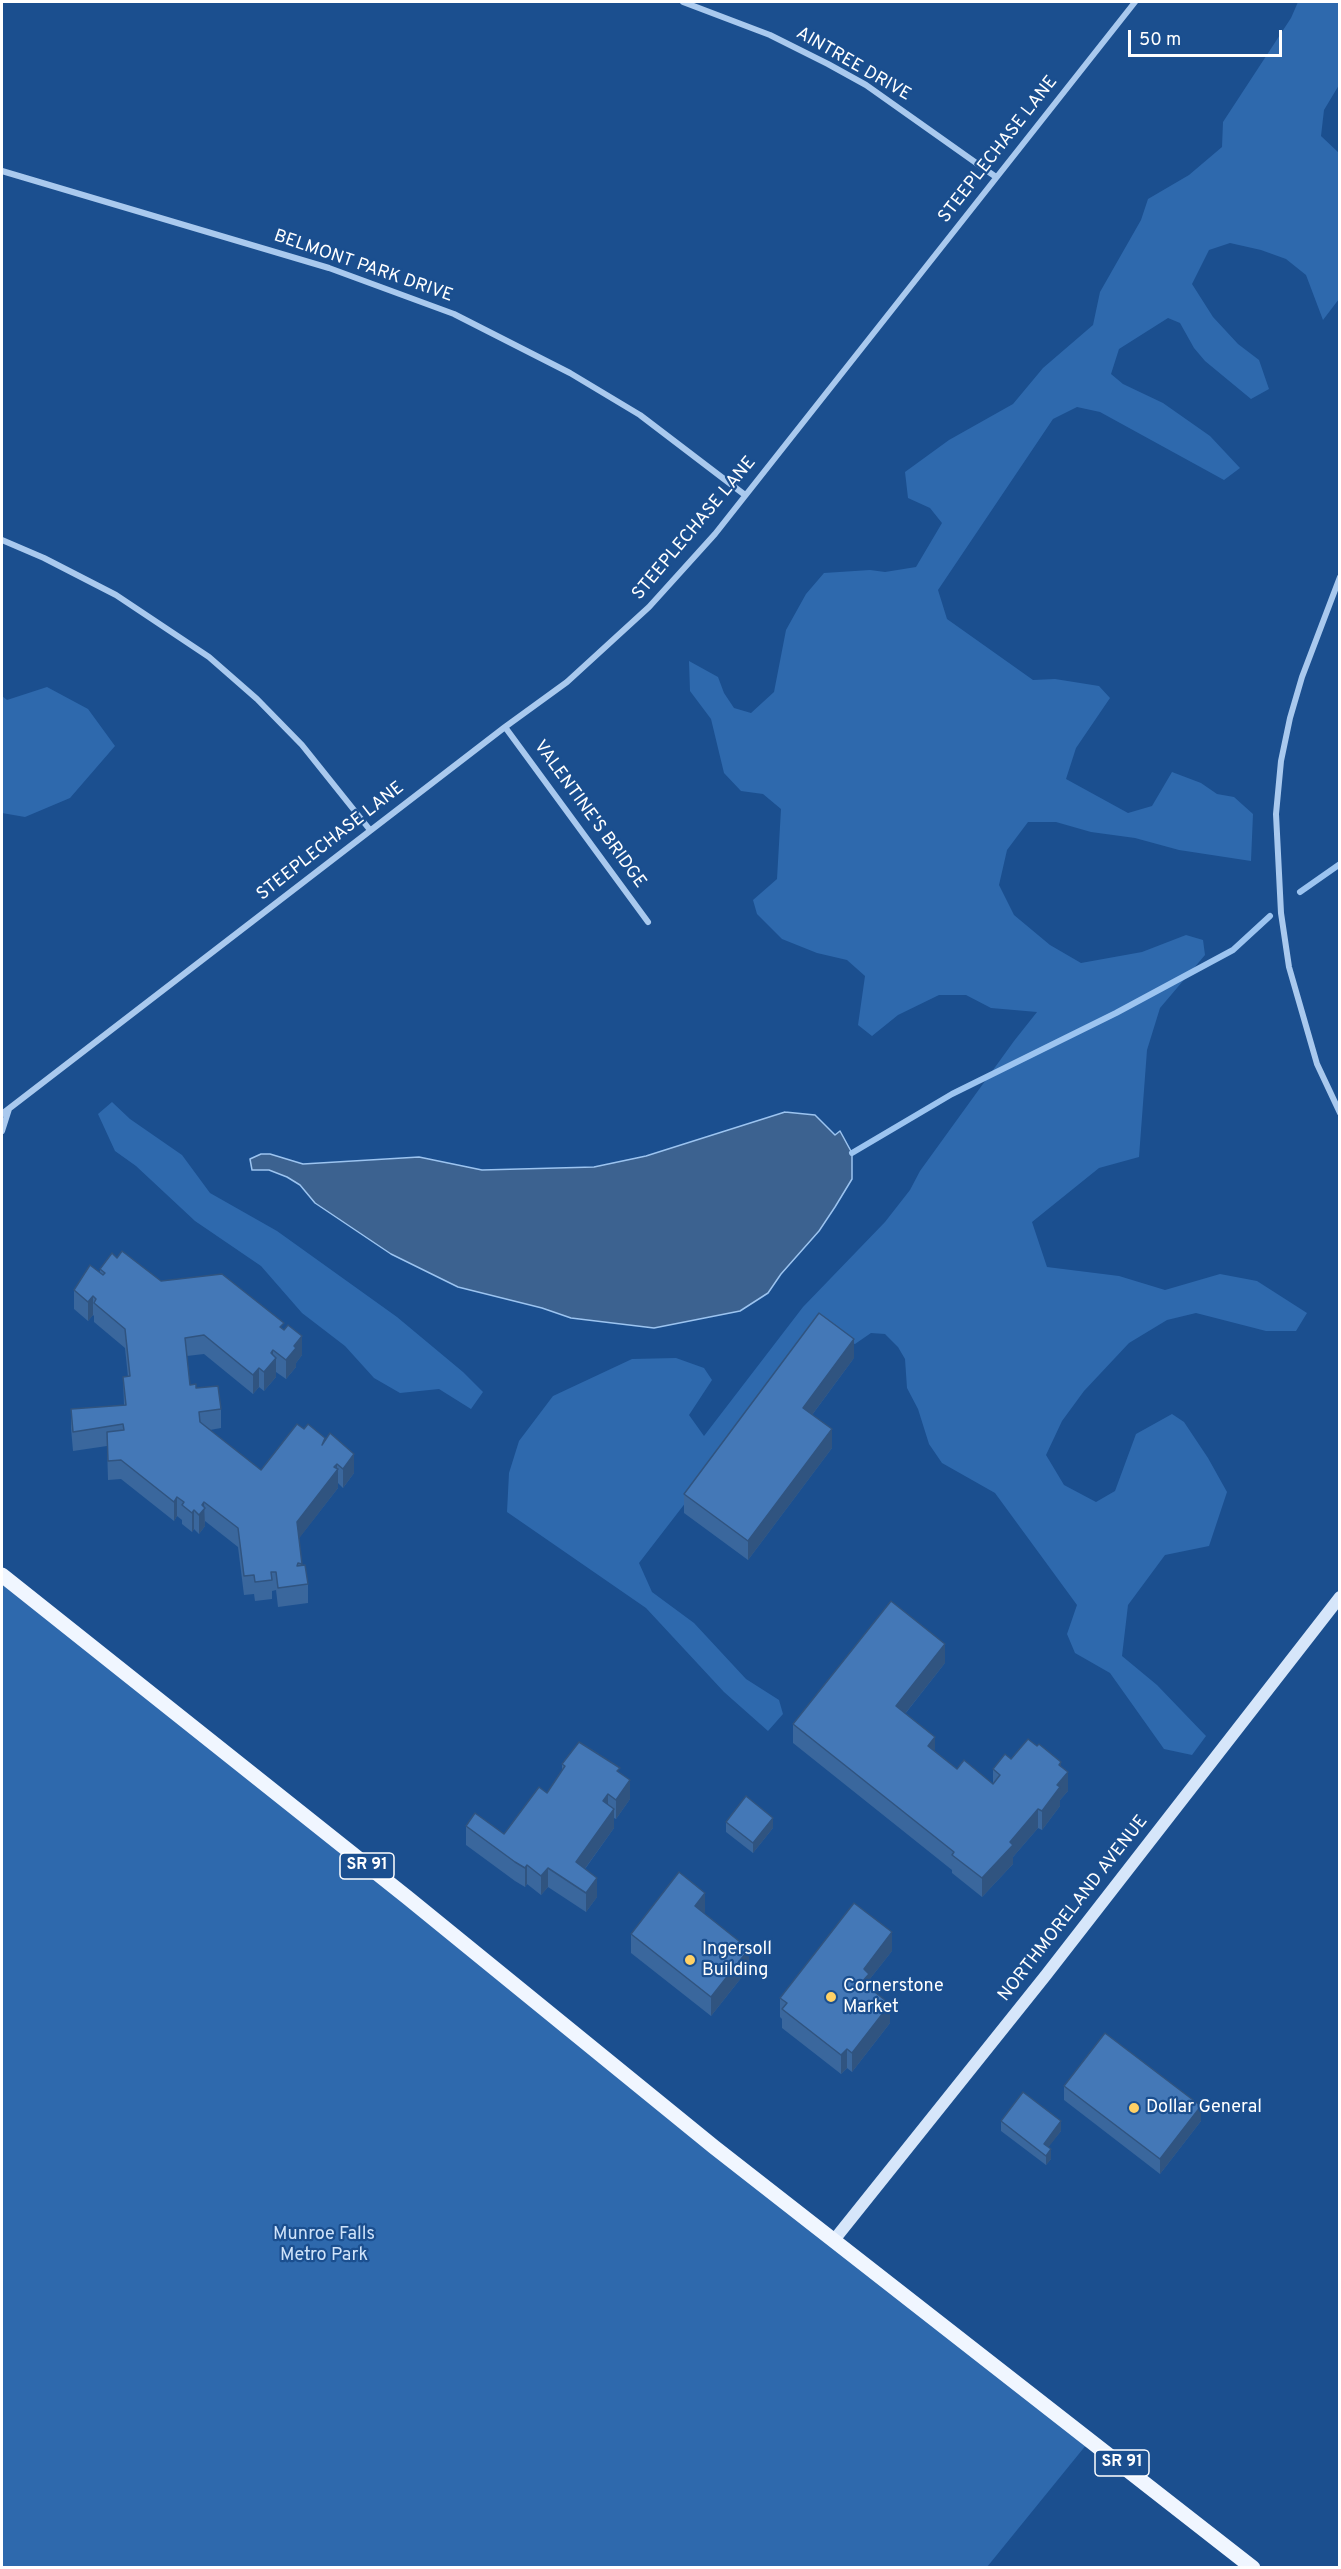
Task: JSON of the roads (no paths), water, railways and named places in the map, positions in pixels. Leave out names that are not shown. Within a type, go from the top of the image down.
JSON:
[{"type":"main road","name":"SR 91","points":[[2,1575],[834,2240],[1253,2568]]},
{"type":"street","name":"AINTREE DRIVE","points":[[683,2],[770,35],[828,64],[885,98],[996,177]]},
{"type":"street","name":"STEEPLECHASE LANE","points":[[2,1113],[505,727],[567,682],[618,638],[676,579],[745,495],[1135,2]]},
{"type":"street","name":"BELMONT PARK DRIVE","points":[[2,171],[329,268],[454,314],[570,373],[640,415],[745,495]]},
{"type":"street","points":[[2,540],[44,558],[116,595],[209,657],[257,699],[302,746],[370,830]]},
{"type":"street","points":[[1340,577],[1306,666],[1290,718],[1281,761],[1276,814],[1281,913],[1289,966],[1317,1064],[1340,1113]]},
{"type":"street","name":"VALENTINE'S BRIDGE","points":[[505,727],[648,922]]},
{"type":"street","points":[[2,1131],[10,1108]]},
{"type":"street","name":"NORTHMORELAND AVENUE","points":[[834,2240],[1046,1975],[1340,1598]]},
{"type":"waterway","points":[[1300,892],[1340,864]]},
{"type":"waterway","points":[[852,1153],[952,1094],[1116,1013],[1233,950],[1270,916]]},
{"type":"place","name":"Ingersoll Building","points":[[690,1960]]},
{"type":"place","name":"Cornerstone Market","points":[[831,1997]]},
{"type":"place","name":"Dollar General","points":[[1134,2108]]},
{"type":"park label","name":"Munroe Falls Metro Park","points":[[324,2245]]}]
